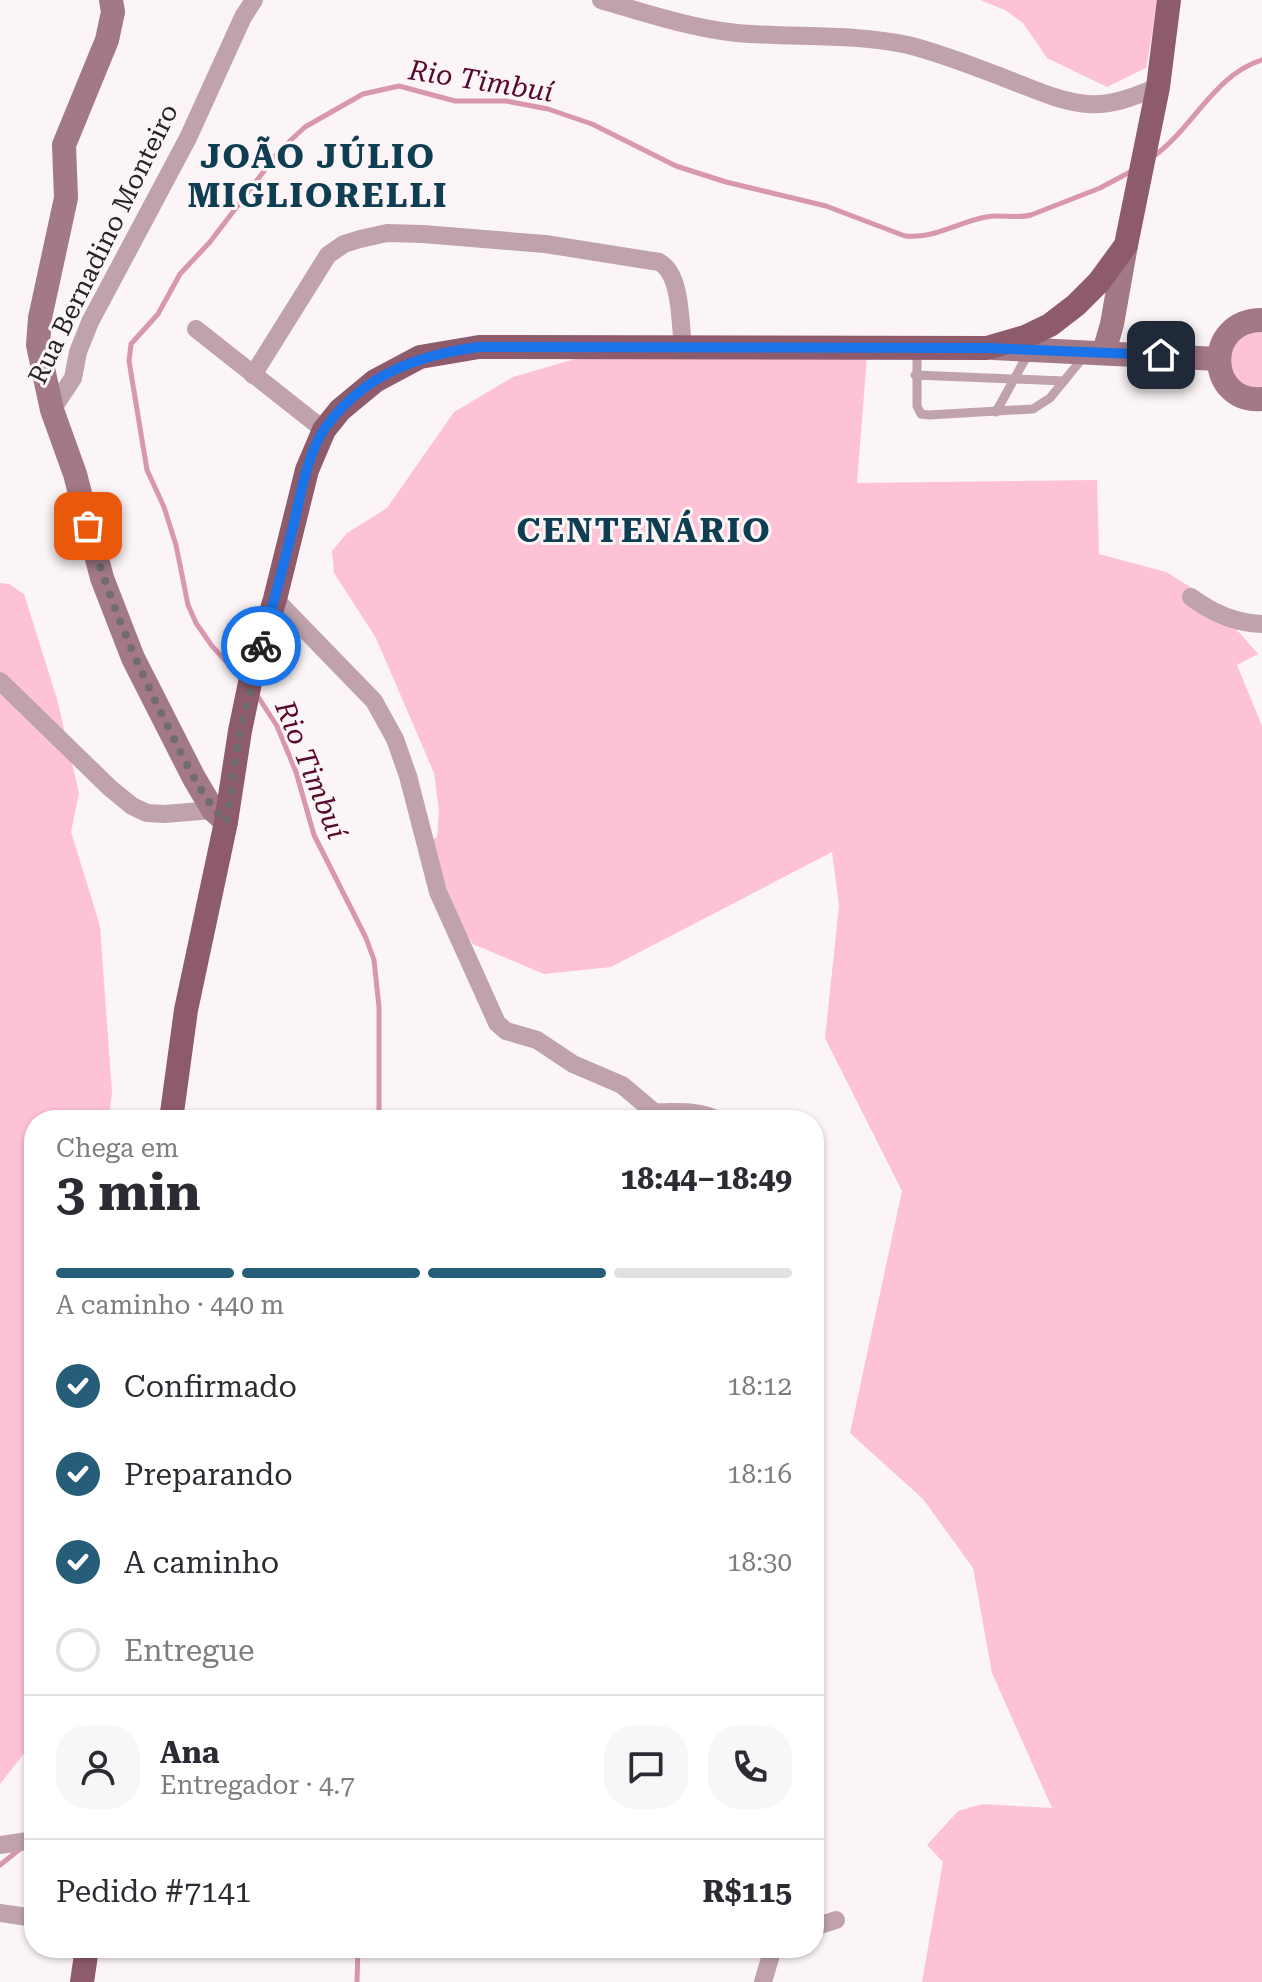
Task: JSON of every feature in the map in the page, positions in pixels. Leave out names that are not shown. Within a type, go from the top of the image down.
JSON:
[{"type":"main road","points":[[172,1110],[220,816],[251,678],[275,599],[307,470],[324,430],[340,410],[375,381],[398,367],[442,352],[479,347],[987,348],[1025,337],[1050,325],[1099,282],[1126,245],[1158,87],[1169,0]]},
{"type":"main road","points":[[82,1982],[86,1958]]},
{"type":"street","points":[[52,410],[38,345],[40,318],[66,198],[64,145],[107,40],[113,12],[111,0]]},
{"type":"street","name":"Rua Bernadino Monteiro","points":[[220,816],[194,778],[133,658],[102,578],[75,474],[52,410],[73,378],[78,352],[95,311],[188,138],[243,17],[254,0]]},
{"type":"street","points":[[601,0],[695,26],[734,32],[778,36],[846,36],[911,46],[954,58],[1046,94],[1086,104],[1123,100],[1158,87]]},
{"type":"street","points":[[253,375],[328,255],[344,244],[387,233],[545,244],[659,262],[671,271],[675,281],[683,349]]},
{"type":"street","points":[[1096,352],[1112,324],[1126,245]]},
{"type":"street","points":[[1262,320],[1244,322],[1231,331],[1222,343],[1218,359],[1221,374],[1229,387],[1242,397],[1262,399]]},
{"type":"street","points":[[196,329],[324,430]]},
{"type":"street","points":[[987,348],[1218,359]]},
{"type":"street","points":[[1191,597],[1223,616],[1262,624]]},
{"type":"street","points":[[275,599],[374,701],[395,739],[408,776],[438,892],[497,1023],[506,1031],[537,1040],[573,1064],[622,1085],[650,1110]]},
{"type":"street","points":[[0,681],[132,806],[147,813],[220,816]]},
{"type":"street","points":[[0,1845],[24,1841]]},
{"type":"street","points":[[0,1913],[24,1917]]},
{"type":"street","points":[[824,1924],[836,1920]]},
{"type":"street","points":[[763,1982],[770,1958]]},
{"type":"lane","points":[[917,348],[915,375],[917,406],[921,414],[996,412],[1043,406],[1064,381],[1096,352]]},
{"type":"lane","points":[[996,412],[1031,349]]},
{"type":"lane","points":[[915,375],[1064,381]]},
{"type":"shaded area","points":[[980,0],[1158,0],[1146,68],[1107,87],[1047,58],[1023,23],[1005,10]]},
{"type":"shaded area","points":[[1262,329],[1262,393],[1229,376],[1233,343]]},
{"type":"shaded area","points":[[599,352],[867,356],[857,483],[1097,480],[1099,554],[1166,572],[1210,599],[1258,654],[1237,665],[1262,726],[1262,1982],[922,1982],[943,1862],[927,1845],[958,1811],[982,1804],[1052,1808],[992,1673],[973,1568],[923,1499],[850,1433],[902,1191],[825,1038],[839,906],[832,852],[611,967],[544,974],[473,944],[443,901],[423,846],[437,837],[439,811],[434,773],[376,638],[334,573],[332,551],[347,533],[387,508],[454,412],[513,377]]},
{"type":"shaded area","points":[[0,583],[9,584],[24,594],[57,699],[79,793],[71,832],[100,926],[112,1092],[110,1110],[24,1110],[24,1754],[0,1784]]},
{"type":"waterway","name":"Rio Timbuí","points":[[1154,156],[1230,77],[1262,60]]},
{"type":"waterway","name":"Rio Timbuí","points":[[242,679],[212,646],[188,605],[176,545],[164,507],[147,470],[129,361],[131,344],[158,314],[180,274],[210,242],[280,150],[305,127],[363,94],[399,86],[455,101],[506,101],[548,109],[592,124],[676,166],[726,182],[826,206],[905,236],[936,233],[986,217],[1031,215],[1100,188],[1132,171]]},
{"type":"waterway","name":"Rio Timbuí","points":[[255,692],[277,726],[296,772],[314,835],[374,960],[379,1007],[379,1110]]},
{"type":"waterway","points":[[0,1865],[20,1849]]},
{"type":"waterway","name":"Rio Timbuí","points":[[357,1982],[358,1958]]},
{"type":"way so far","points":[[88,526],[102,578],[133,658],[194,778],[213,810],[226,822],[240,731],[261,646]]},
{"type":"district","name":"JOÃO JÚLIO MIGLIORELLI","points":[[318,176]]},
{"type":"district","name":"CENTENÁRIO","points":[[644,530]]},
{"type":"route","points":[[261,646],[307,470],[324,430],[340,410],[375,381],[420,357],[479,347],[987,348],[1161,355]]}]
